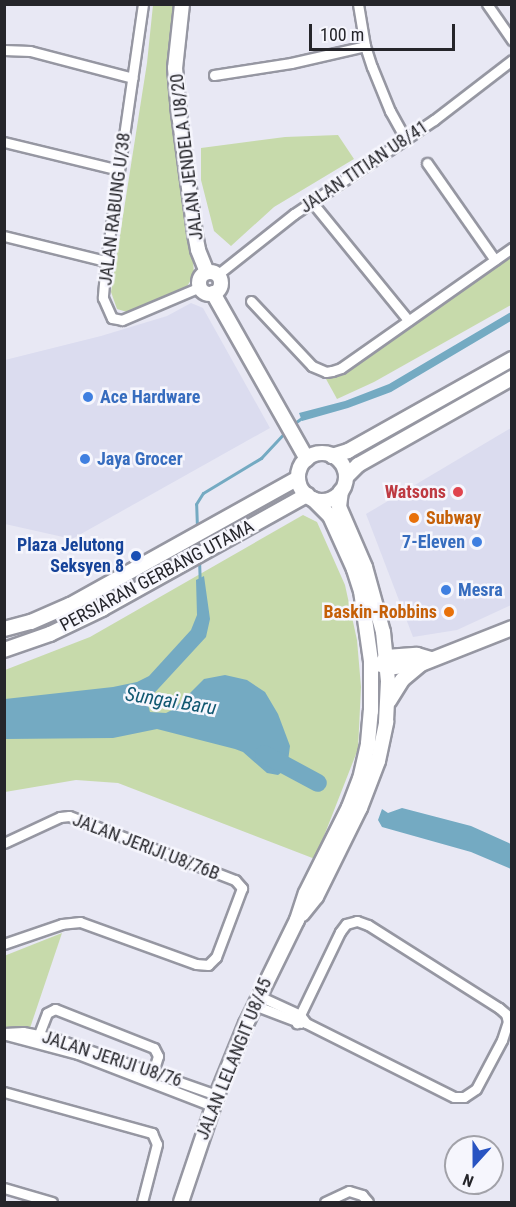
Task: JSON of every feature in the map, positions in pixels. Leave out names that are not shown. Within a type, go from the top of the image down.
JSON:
[{"type":"street","name":"JALAN RABUNG U/38","points":[[143,4],[106,261],[103,298],[107,312],[117,320],[127,319],[200,287]]},
{"type":"street","name":"JALAN JENDELA U8/20","points":[[182,4],[175,68],[178,106],[195,234],[212,273]]},
{"type":"street","points":[[358,4],[365,46],[390,111],[406,140]]},
{"type":"street","points":[[487,4],[512,40]]},
{"type":"street","points":[[214,75],[291,63],[365,46]]},
{"type":"street","points":[[4,50],[30,51],[133,78]]},
{"type":"street","name":"JALAN TITIAN U8/41","points":[[212,273],[311,201],[406,140],[473,93],[512,60]]},
{"type":"street","points":[[4,142],[119,170]]},
{"type":"street","points":[[427,163],[495,260]]},
{"type":"street","points":[[311,201],[408,320]]},
{"type":"street","points":[[4,236],[106,261]]},
{"type":"street","points":[[251,301],[317,370],[326,372],[340,368],[512,248]]},
{"type":"street","points":[[212,273],[220,286],[213,293],[206,293],[200,287],[200,278],[212,273]]},
{"type":"street","points":[[213,293],[306,459]]},
{"type":"street","points":[[333,456],[348,451],[512,359]]},
{"type":"street","points":[[346,477],[342,464],[333,456],[319,453],[306,459],[298,478],[310,497],[328,500],[341,491],[346,477],[358,465],[512,378]]},
{"type":"street","name":"PERSIARAN GERBANG UTAMA","points":[[4,629],[58,611],[298,478]]},
{"type":"street","name":"JALAN LELANGIT U8/45","points":[[181,1203],[215,1100],[256,1000],[297,920],[316,897],[371,759],[387,706],[383,632],[365,567],[339,507],[341,491]]},
{"type":"street","name":"PERSIARAN GERBANG UTAMA","points":[[4,650],[50,634],[102,609],[213,546],[310,497]]},
{"type":"street","name":"JALAN LELANGIT U8/45","points":[[310,497],[330,516],[354,569],[365,612],[372,683],[371,759]]},
{"type":"street","points":[[385,663],[423,659],[512,628]]},
{"type":"street","points":[[383,632],[390,642],[423,659]]},
{"type":"street","points":[[370,646],[385,663]]},
{"type":"street","points":[[387,706],[396,688],[423,659]]},
{"type":"street","points":[[372,683],[385,663]]},
{"type":"street","name":"JALAN JERIJI U8/76B","points":[[4,843],[60,817],[69,816],[235,880],[242,888],[216,957],[208,965],[196,964],[80,922],[52,927],[4,944]]},
{"type":"street","points":[[256,1000],[301,1020],[439,1092],[460,1097],[472,1093],[478,1085],[502,1040],[508,1022],[506,1014],[499,1008],[368,925],[357,921],[346,924],[340,932],[301,1020]]},
{"type":"street","points":[[39,1034],[47,1013],[55,1009],[154,1048],[158,1056],[153,1072]]},
{"type":"street","name":"JALAN JERIJI U8/76","points":[[4,1034],[78,1054],[215,1100]]},
{"type":"street","name":"JALAN JERIJI U8/76","points":[[4,1034],[39,1034],[153,1072],[215,1100]]},
{"type":"street","points":[[4,1092],[152,1133],[157,1144],[142,1203]]},
{"type":"street","points":[[4,1188],[52,1203]]},
{"type":"street","points":[[325,1203],[349,1191],[362,1195],[368,1203]]},
{"type":"shaded area","points":[[191,303],[203,308],[270,428],[72,539],[5,524],[5,360],[101,336],[167,316]]},
{"type":"shaded area","points":[[511,428],[511,605],[457,630],[413,637],[366,514]]},
{"type":"green space","points":[[153,5],[177,5],[169,85],[177,125],[186,229],[194,275],[186,288],[127,312],[117,309],[111,292],[147,63]]},
{"type":"green space","points":[[338,135],[354,159],[274,207],[231,246],[214,231],[201,180],[201,148],[285,137]]},
{"type":"green space","points":[[511,253],[511,305],[374,382],[337,399],[326,379]]},
{"type":"green space","points":[[303,515],[317,522],[345,585],[357,640],[361,687],[358,749],[315,859],[118,783],[76,780],[5,792],[5,670],[90,637]]},
{"type":"green space","points":[[62,933],[29,1031],[5,1029],[4,956]]},
{"type":"water","points":[[511,312],[511,321],[391,392],[348,408],[302,421],[299,413],[345,401],[389,384]]},
{"type":"water","points":[[204,576],[210,619],[206,637],[147,701],[150,712],[166,713],[174,709],[204,679],[225,675],[247,680],[265,692],[278,714],[290,746],[288,761],[282,772],[278,775],[267,773],[243,752],[235,749],[157,729],[113,738],[5,739],[5,699],[113,687],[137,682],[149,676],[191,630],[197,615],[196,580]]},
{"type":"water","points":[[402,808],[471,826],[511,844],[511,869],[471,852],[382,827],[378,820],[382,809],[388,813]]},
{"type":"waterway","points":[[292,425],[303,417]]},
{"type":"waterway","points":[[197,528],[196,504],[203,493],[261,458],[287,430]]},
{"type":"waterway","points":[[197,538],[198,552]]},
{"type":"waterway","points":[[199,559],[200,582]]},
{"type":"waterway","name":"Sungai Baru","points":[[264,754],[318,783]]},
{"type":"place","name":"Ace Hardware","points":[[88,397]]},
{"type":"place","name":"Jaya Grocer","points":[[85,459]]},
{"type":"place","name":"Watsons","points":[[458,492]]},
{"type":"place","name":"Subway","points":[[414,518]]},
{"type":"place","name":"7-Eleven","points":[[477,542]]},
{"type":"place","name":"Plaza Jelutong Seksyen 8","points":[[136,556]]},
{"type":"place","name":"Mesra","points":[[446,590]]},
{"type":"place","name":"Baskin-Robbins","points":[[449,612]]}]
